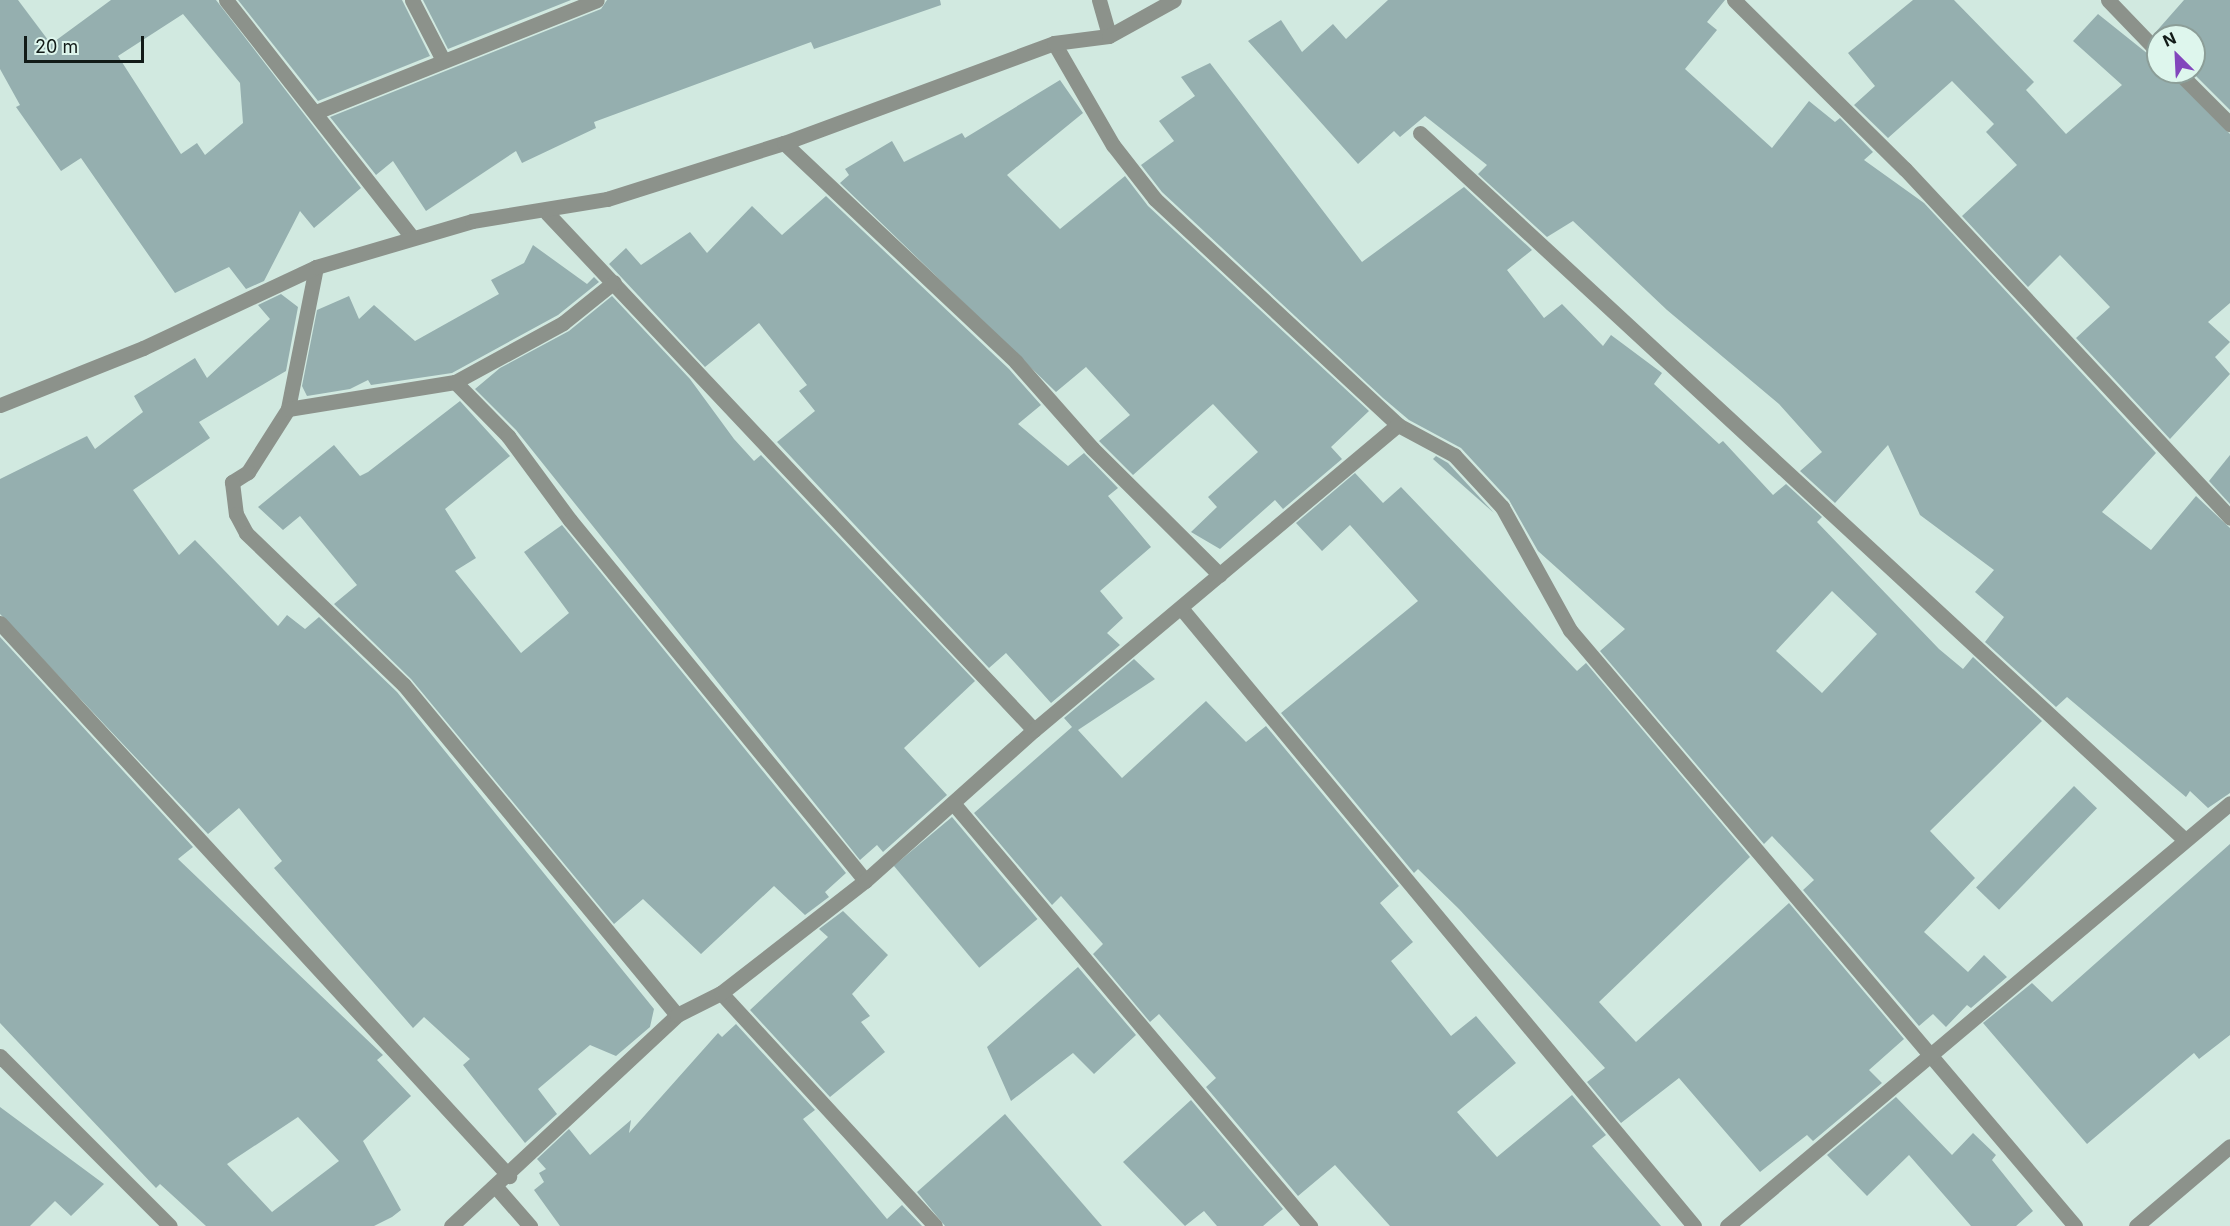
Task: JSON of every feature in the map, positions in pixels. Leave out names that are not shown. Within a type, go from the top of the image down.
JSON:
[{"type":"street","points":[[225,0],[316,112],[412,237]]},
{"type":"street","points":[[412,0],[442,58]]},
{"type":"street","points":[[316,112],[442,58],[597,0]]},
{"type":"street","points":[[1099,0],[1109,36]]},
{"type":"street","points":[[0,405],[153,343],[316,267],[412,237],[507,215],[547,213],[784,142],[1054,43],[1109,36],[1174,0]]},
{"type":"street","points":[[1734,0],[1905,169],[2230,518]]},
{"type":"street","points":[[2108,0],[2146,40]]},
{"type":"street","points":[[1054,43],[1113,145],[1155,199],[1398,425],[1454,455],[1502,507],[1570,630],[1928,1059],[2075,1226]]},
{"type":"street","points":[[2190,84],[2230,124]]},
{"type":"street","points":[[1420,133],[2183,838]]},
{"type":"street","points":[[784,142],[1016,363],[1092,448],[1220,575]]},
{"type":"street","points":[[547,213],[1034,730]]},
{"type":"street","points":[[316,267],[288,409],[248,472],[232,482],[231,498],[246,533],[404,685],[677,1015]]},
{"type":"street","points":[[288,409],[455,382],[563,323],[614,282]]},
{"type":"street","points":[[455,382],[508,436],[570,520],[865,881]]},
{"type":"street","points":[[451,1226],[509,1176],[677,1015],[721,993],[865,881],[1034,730],[1398,425]]},
{"type":"street","points":[[1180,608],[1695,1226]]},
{"type":"street","points":[[0,623],[509,1176]]},
{"type":"street","points":[[952,803],[1310,1226]]},
{"type":"street","points":[[1727,1226],[1928,1059],[2183,838],[2230,803]]},
{"type":"street","points":[[721,993],[935,1226]]},
{"type":"street","points":[[0,1056],[170,1226]]},
{"type":"street","points":[[2136,1226],[2230,1146]]},
{"type":"street","points":[[496,1186],[530,1226]]},
{"type":"building","points":[[0,0],[18,0],[51,44],[111,0],[216,0],[361,188],[314,228],[300,211],[264,281],[246,289],[229,267],[175,293],[81,158],[61,171],[16,107],[20,105],[0,69]],"holes":[[[183,14],[240,83],[243,123],[205,155],[197,143],[181,154],[118,56]]]},
{"type":"building","points":[[238,0],[402,0],[430,56],[318,101]]},
{"type":"building","points":[[423,0],[571,0],[448,49]]},
{"type":"building","points":[[607,0],[940,0],[941,5],[814,49],[811,42],[594,122],[596,128],[522,163],[516,151],[426,211],[393,161],[376,175],[330,117],[601,9]]},
{"type":"building","points":[[1388,0],[1725,0],[1707,22],[1717,30],[1685,69],[1772,148],[1809,101],[1835,122],[1840,118],[1873,152],[1864,160],[1924,203],[2156,453],[2102,512],[2151,550],[2196,496],[2230,528],[2230,793],[2208,808],[2190,791],[2186,797],[2067,697],[2056,707],[1985,642],[2004,617],[1975,592],[1994,570],[1920,515],[1888,445],[1835,503],[1800,471],[1822,452],[1779,404],[1667,310],[1573,221],[1547,237],[1478,174],[1487,165],[1425,116],[1400,137],[1394,131],[1358,164],[1248,41],[1281,20],[1302,52],[1333,24],[1346,39]]},
{"type":"building","points":[[1913,0],[1954,0],[2034,82],[2026,90],[2066,134],[2122,85],[2073,41],[2098,14],[2146,52],[2146,84],[2181,84],[2230,134],[2230,303],[2208,322],[2230,342],[2215,357],[2230,374],[2170,439],[2076,338],[2110,307],[2060,255],[2028,287],[1962,216],[2017,165],[1986,132],[1994,124],[1952,81],[1888,138],[1854,105],[1875,86],[1848,53]]},
{"type":"building","points":[[2184,0],[2230,0],[2230,110],[2204,84],[2206,84],[2206,24],[2163,24]]},
{"type":"building","points":[[1210,63],[1362,262],[1464,187],[1532,250],[1507,270],[1544,318],[1562,304],[1603,346],[1611,335],[1662,373],[1654,384],[1719,444],[1723,441],[1773,495],[1786,484],[1822,517],[1817,522],[1939,649],[1963,669],[1973,657],[2042,721],[1930,831],[1975,878],[1924,932],[1968,972],[1984,955],[2007,977],[1971,1008],[1967,1005],[1946,1027],[1933,1014],[1919,1026],[1803,890],[1814,880],[1772,836],[1764,844],[1600,651],[1625,629],[1538,551],[1509,500],[1461,448],[1409,420],[1383,398],[1162,192],[1141,165],[1174,141],[1159,121],[1195,96],[1181,77]],"holes":[[[1832,591],[1877,634],[1822,693],[1776,651]]]},
{"type":"building","points":[[1060,80],[1083,113],[1007,175],[1060,229],[1125,176],[1148,206],[1369,411],[1331,447],[1342,459],[1283,509],[1275,500],[1220,549],[1191,532],[1217,507],[1208,497],[1258,452],[1213,404],[1133,475],[1099,441],[1130,415],[1086,367],[1056,392],[840,183],[849,175],[845,169],[892,141],[904,162],[962,133],[965,138]]},
{"type":"building","points":[[826,196],[1009,369],[1041,405],[1018,424],[1068,466],[1084,453],[1118,488],[1108,496],[1151,547],[1100,591],[1123,618],[1107,633],[1120,645],[1051,703],[1006,653],[989,668],[777,442],[815,411],[799,391],[807,385],[759,323],[705,367],[609,264],[626,248],[641,265],[690,232],[707,253],[752,206],[782,235]]},
{"type":"building","points":[[533,245],[587,284],[594,277],[599,282],[558,315],[452,373],[371,385],[368,380],[350,389],[307,396],[302,386],[317,310],[349,296],[359,319],[374,305],[415,341],[499,294],[491,280],[524,263]]},
{"type":"building","points":[[281,294],[298,307],[286,371],[199,422],[210,438],[133,490],[179,555],[195,540],[278,626],[287,615],[305,629],[319,617],[397,692],[654,1009],[650,1027],[616,1056],[590,1045],[538,1089],[557,1114],[525,1143],[463,1065],[470,1059],[424,1017],[413,1028],[274,868],[282,861],[239,808],[208,834],[0,614],[0,479],[87,436],[95,449],[143,412],[134,396],[195,358],[207,378],[270,319],[258,305]]},
{"type":"building","points":[[612,296],[690,379],[734,439],[754,461],[761,455],[975,681],[904,748],[947,795],[883,852],[877,845],[860,860],[516,430],[475,389],[500,368],[569,331]]},
{"type":"building","points":[[460,401],[510,456],[445,509],[476,558],[455,571],[521,653],[569,613],[524,552],[562,525],[846,873],[825,892],[829,897],[805,915],[774,886],[701,954],[643,899],[614,924],[411,679],[334,604],[357,585],[300,516],[283,530],[258,507],[334,445],[360,476],[368,472]]},
{"type":"building","points":[[2230,455],[2230,504],[2209,481]]},
{"type":"building","points":[[1436,456],[1448,463],[1494,513],[1433,459]]},
{"type":"building","points":[[1355,473],[1383,503],[1401,487],[1577,671],[1586,663],[1750,857],[1599,1002],[1636,1042],[1789,903],[1904,1039],[1869,1070],[1882,1083],[1813,1141],[1807,1135],[1760,1172],[1679,1078],[1621,1123],[1587,1082],[1605,1068],[1459,909],[1418,869],[1414,873],[1281,713],[1418,601],[1350,525],[1322,551],[1296,523]]},
{"type":"building","points":[[0,637],[193,847],[178,859],[383,1055],[377,1060],[411,1096],[363,1141],[401,1210],[374,1226],[206,1226],[160,1184],[156,1188],[0,1023]],"holes":[[[298,1117],[339,1161],[272,1212],[227,1164]]]},
{"type":"building","points":[[1134,659],[1155,679],[1078,730],[1122,778],[1206,701],[1246,742],[1266,726],[1399,886],[1380,903],[1413,942],[1391,961],[1451,1036],[1476,1016],[1516,1063],[1457,1112],[1497,1157],[1572,1095],[1606,1135],[1592,1146],[1661,1226],[1390,1226],[1335,1165],[1298,1196],[1206,1087],[1216,1078],[1159,1014],[1150,1022],[1093,954],[1103,944],[1061,896],[1052,905],[974,813],[1072,727],[1064,718]]},
{"type":"building","points":[[2074,786],[2097,808],[1999,910],[1976,887]]},
{"type":"building","points":[[952,817],[1037,919],[979,968],[894,866]]},
{"type":"building","points":[[2230,844],[2230,1035],[2199,1059],[2194,1053],[2087,1144],[1983,1023],[2032,983],[2052,1002]]},
{"type":"building","points":[[843,911],[888,955],[852,994],[870,1016],[861,1022],[885,1052],[830,1097],[750,1010],[828,937],[819,929]]},
{"type":"building","points":[[1078,967],[1136,1035],[1094,1074],[1073,1053],[1011,1101],[987,1047]]},
{"type":"building","points":[[736,1024],[815,1110],[803,1119],[887,1219],[902,1205],[922,1226],[560,1226],[534,1190],[544,1182],[539,1173],[546,1169],[537,1159],[569,1129],[590,1155],[631,1120],[629,1133],[718,1033],[722,1037]]},
{"type":"building","points":[[1896,1097],[1952,1155],[1973,1133],[1996,1155],[1992,1160],[2033,1211],[2016,1226],[1971,1226],[1909,1155],[1867,1196],[1827,1155]]},
{"type":"building","points":[[1191,1100],[1283,1209],[1263,1226],[1217,1226],[1204,1211],[1185,1226],[1123,1162]]},
{"type":"building","points":[[0,1107],[104,1184],[71,1216],[55,1201],[30,1226],[0,1226]]},
{"type":"building","points":[[1005,1114],[1102,1226],[945,1226],[917,1192]]}]
